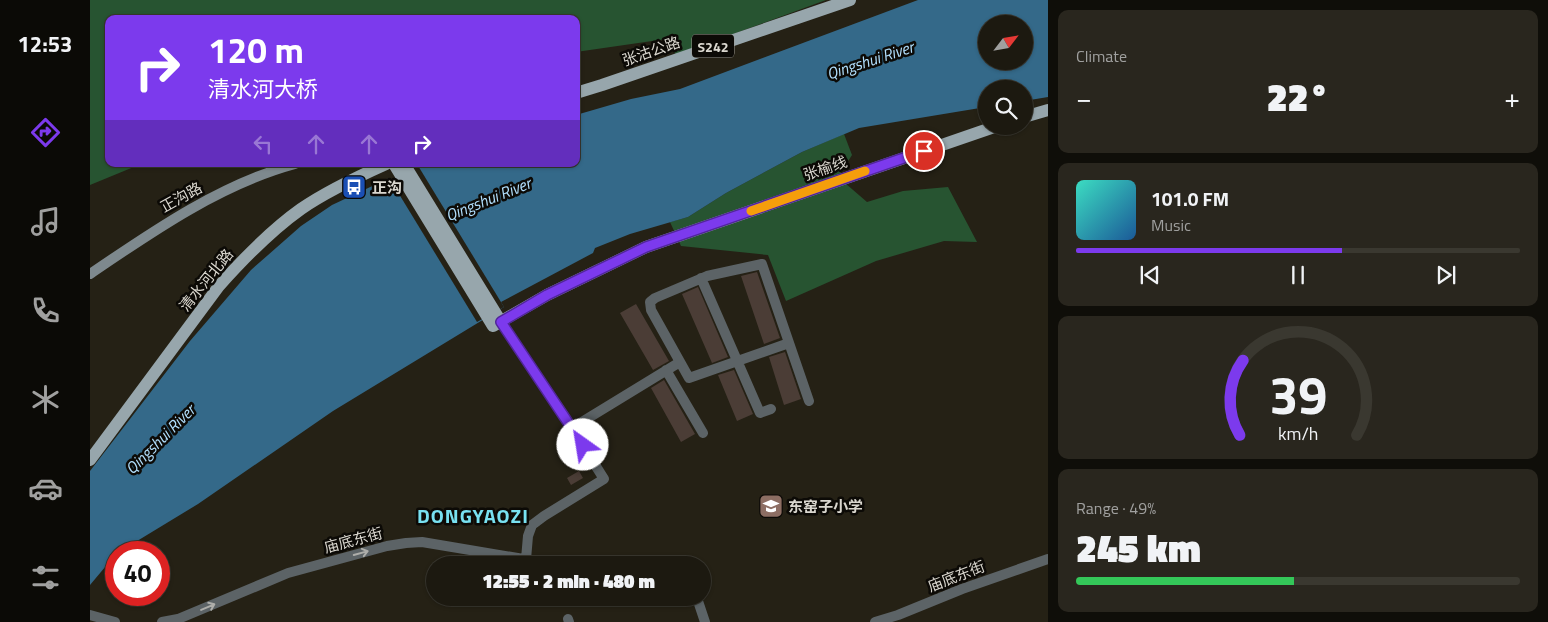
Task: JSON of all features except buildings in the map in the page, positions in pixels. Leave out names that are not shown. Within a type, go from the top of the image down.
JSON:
[{"type":"main road","name":"张沽公路","points":[[580,92],[850,0]]},
{"type":"main road","points":[[1033,114],[1048,110]]},
{"type":"main road","name":"张榆线","points":[[497,318],[646,247],[978,132]]},
{"type":"main road","name":"正沟路","points":[[90,266],[182,207],[239,178],[267,167]]},
{"type":"main road","name":"正沟路","points":[[90,274],[141,239],[186,212],[262,174],[285,167]]},
{"type":"main road","name":"清水河北路","points":[[90,450],[214,283],[238,256],[268,226],[298,204],[364,167]]},
{"type":"main road","name":"清水河北路","points":[[90,460],[219,286],[242,260],[273,231],[301,209],[343,184],[380,167]]},
{"type":"main road","points":[[401,167],[497,318]]},
{"type":"street","points":[[789,343],[688,378],[651,310],[650,302],[701,278],[762,264],[809,401]]},
{"type":"street","points":[[701,278],[760,413],[771,409]]},
{"type":"street","points":[[497,318],[496,331],[512,339],[604,479],[532,525],[528,536],[526,556]]},
{"type":"street","points":[[572,428],[680,362]]},
{"type":"street","points":[[666,370],[703,433]]},
{"type":"street","name":"庙底东街","points":[[162,622],[178,619],[288,573],[387,546],[422,542],[508,556]]},
{"type":"street","name":"庙底东街","points":[[875,622],[1048,559]]},
{"type":"street","points":[[700,606],[705,622]]},
{"type":"street","points":[[96,618],[115,622]]},
{"type":"green space","points":[[90,0],[826,0],[676,55],[666,39],[580,51],[580,15],[105,15],[105,167],[134,167],[90,185]]},
{"type":"green space","points":[[844,134],[852,155],[838,177],[867,202],[903,191],[948,187],[977,242],[944,241],[876,261],[786,301],[768,255],[681,246],[670,222],[688,217],[726,193],[802,152]]},
{"type":"water","name":"Qingshui River","points":[[918,0],[1048,0],[1048,97],[1033,100],[1033,80],[978,80],[978,108],[859,128],[802,152],[726,193],[688,217],[630,234],[595,248],[593,253],[501,302],[504,307],[333,411],[198,504],[137,541],[105,541],[105,567],[90,585],[90,471],[190,341],[251,270],[301,226],[332,205],[416,167],[580,167],[580,114],[631,99],[680,89]]},
{"type":"pier","points":[[410,167],[419,167],[504,307],[477,322],[388,176]]},
{"type":"slow traffic","points":[[751,211],[865,171]]},
{"type":"place","name":"正沟","points":[[354,187]]},
{"type":"place","name":"东窑子小学","points":[[771,506]]},
{"type":"district","name":"DONGYAOZI","points":[[473,515]]},
{"type":"route","points":[[583,445],[501,322],[547,295],[646,247],[924,151]]}]
